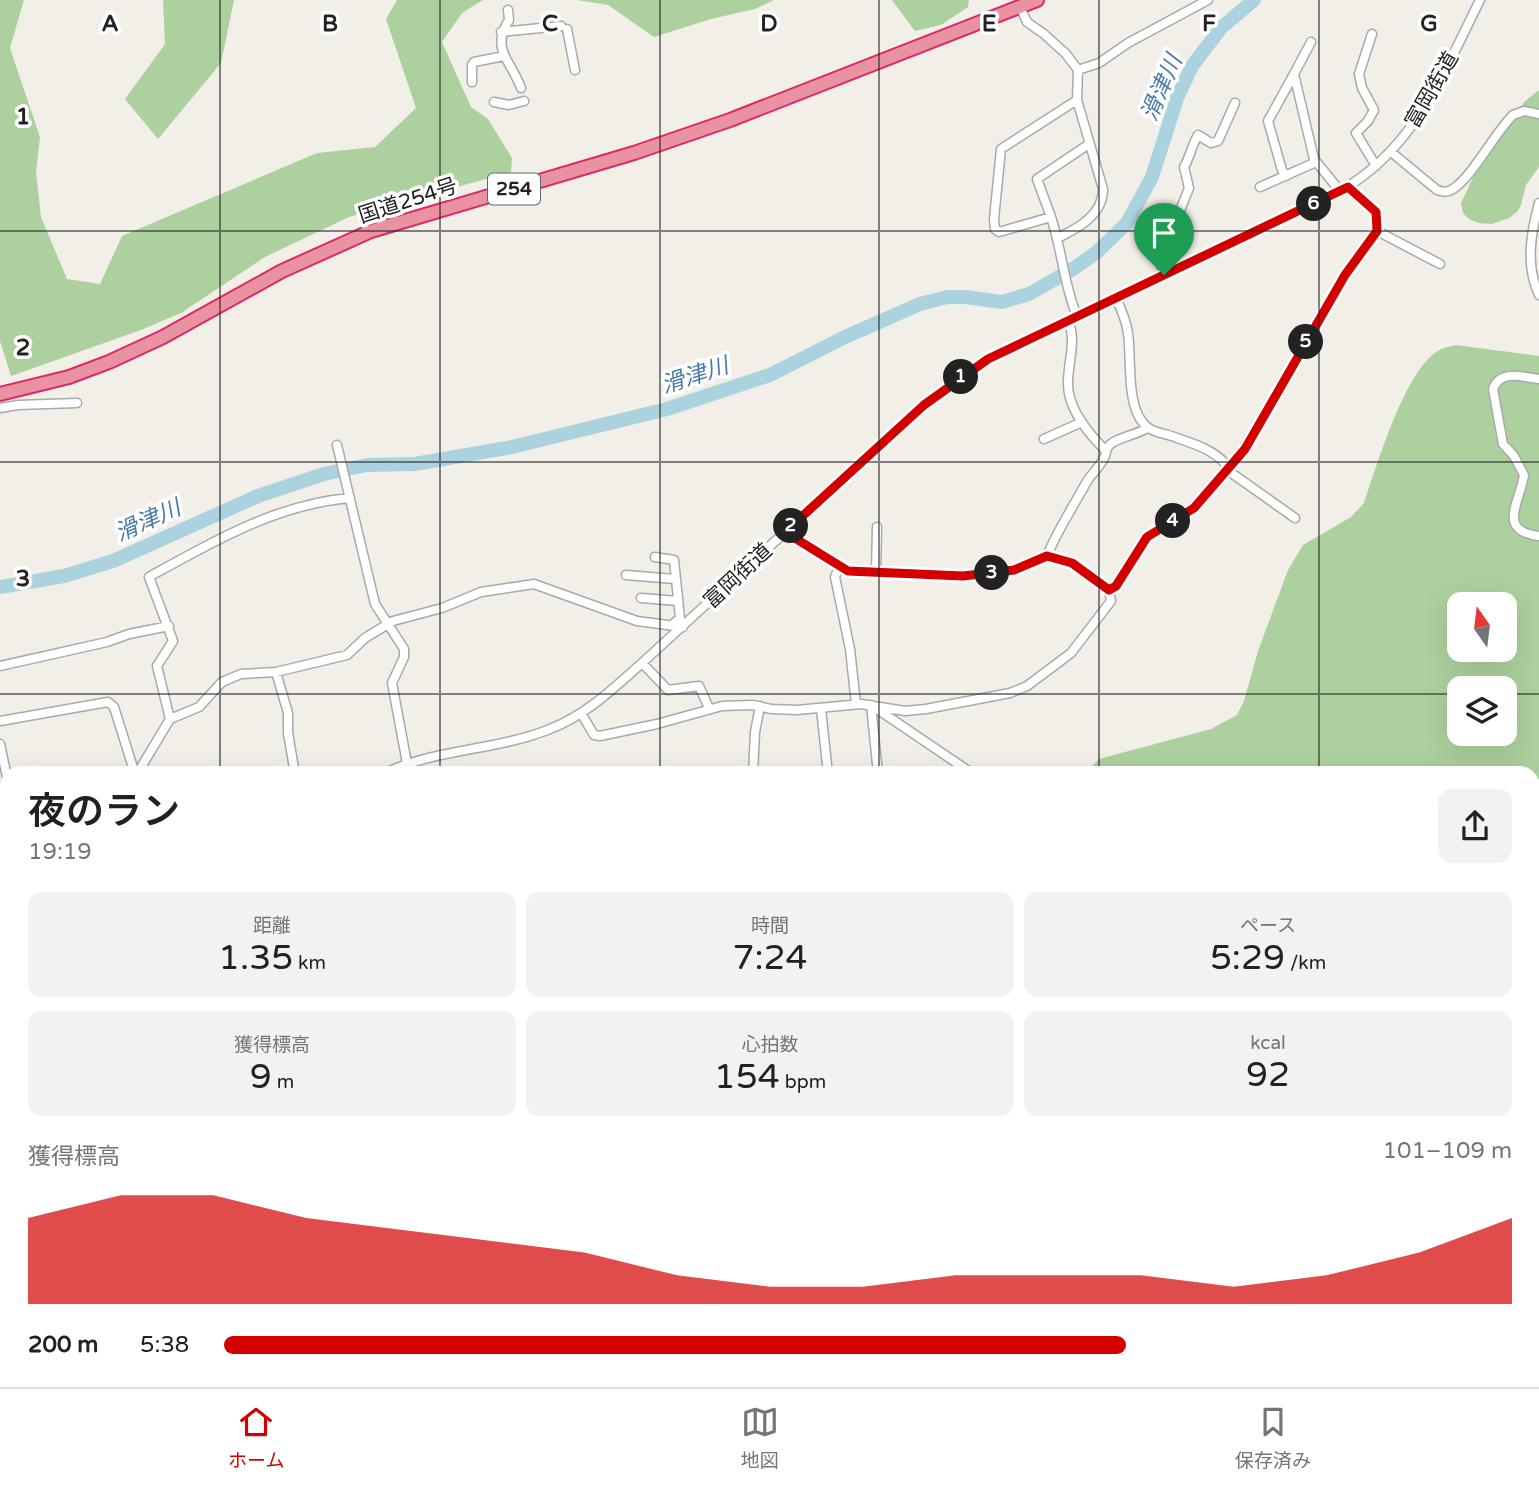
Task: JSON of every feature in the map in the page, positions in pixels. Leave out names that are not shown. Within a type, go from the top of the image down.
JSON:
[{"type":"highway","name":"国道254号","points":[[0,394],[60,380],[109,362],[163,337],[282,271],[372,231],[634,153],[730,120],[1037,0]]},
{"type":"street","points":[[1078,70],[1099,63],[1128,43],[1208,0]]},
{"type":"street","name":"富岡街道","points":[[401,766],[433,755],[525,738],[551,729],[581,713],[604,697],[683,627],[943,389],[988,359],[1344,189],[1376,166],[1413,128],[1428,104],[1480,0]]},
{"type":"street","points":[[1020,7],[1027,22],[1066,54],[1078,70],[1077,100],[1101,183],[1103,198],[1093,215],[1059,241]]},
{"type":"street","points":[[508,10],[509,20],[500,40],[504,57],[521,88]]},
{"type":"street","points":[[501,33],[564,28],[575,70]]},
{"type":"street","points":[[1372,34],[1359,74],[1362,88],[1374,110],[1356,133],[1376,166]]},
{"type":"street","points":[[1286,176],[1268,121],[1311,41]]},
{"type":"street","points":[[472,82],[471,65],[474,62],[504,57]]},
{"type":"street","points":[[1109,590],[1121,580],[1147,537],[1194,508],[1245,449],[1345,275],[1377,231],[1376,212],[1344,189],[1316,162],[1294,74]]},
{"type":"street","points":[[1051,217],[1007,231],[999,232],[995,229],[1001,149],[1077,100]]},
{"type":"street","points":[[494,102],[509,105],[524,101]]},
{"type":"street","points":[[1164,275],[1160,261],[1189,188],[1184,167],[1198,135],[1211,143],[1218,141],[1235,103]]},
{"type":"street","points":[[1391,152],[1437,190],[1449,191],[1461,182],[1513,115],[1524,111],[1539,114]]},
{"type":"street","points":[[1077,316],[1059,241],[1037,179],[1089,144]]},
{"type":"street","points":[[1260,187],[1316,162]]},
{"type":"street","points":[[1539,203],[1531,237],[1531,254],[1534,282],[1539,295]]},
{"type":"street","points":[[1377,231],[1440,264]]},
{"type":"street","points":[[1116,298],[1128,332],[1130,387],[1140,417],[1147,428],[1219,457],[1230,472],[1295,518]]},
{"type":"street","points":[[1068,321],[1072,346],[1068,385],[1072,405],[1105,450]]},
{"type":"street","points":[[1539,379],[1509,375],[1495,382],[1493,389],[1503,444],[1514,456],[1524,475],[1513,522],[1518,530],[1539,536]]},
{"type":"street","points":[[0,408],[77,403]]},
{"type":"street","points":[[1044,439],[1082,422]]},
{"type":"street","points":[[1047,556],[1053,540],[1086,482],[1104,457],[1105,450],[1114,441],[1147,428]]},
{"type":"street","points":[[337,446],[372,595],[378,610],[404,649],[404,657],[392,683],[406,764]]},
{"type":"street","points":[[170,719],[157,666],[173,641],[149,577],[213,541],[247,526],[290,510],[349,497]]},
{"type":"street","points":[[876,572],[877,527]]},
{"type":"street","points":[[581,713],[594,735],[600,736],[657,724],[722,705],[784,710],[856,704],[905,711],[1018,691],[1076,647],[1089,626],[1111,601],[1109,590],[1072,563],[1047,556],[1014,570],[963,576],[848,571],[785,532]]},
{"type":"street","points":[[655,557],[674,559],[680,618],[673,624]]},
{"type":"street","points":[[839,567],[835,577],[850,649],[856,704]]},
{"type":"street","points":[[626,575],[675,579]]},
{"type":"street","points":[[141,766],[170,719],[199,708],[222,682],[241,674],[276,672],[347,655],[365,638],[387,624],[442,608],[481,592],[534,584],[637,621],[683,627]]},
{"type":"street","points":[[641,598],[678,601]]},
{"type":"street","points":[[0,666],[169,626]]},
{"type":"street","points":[[642,663],[664,689],[699,686],[709,708]]},
{"type":"street","points":[[276,672],[288,713],[288,733],[294,766]]},
{"type":"street","points":[[0,721],[108,702],[114,707],[133,766]]},
{"type":"street","points":[[871,705],[877,766]]},
{"type":"street","points":[[871,705],[961,766]]},
{"type":"street","points":[[753,766],[755,732],[760,706]]},
{"type":"street","points":[[821,709],[827,766]]},
{"type":"street","points":[[0,744],[5,766]]},
{"type":"green space","points":[[0,0],[24,0],[10,48],[40,137],[36,172],[41,217],[67,279],[100,284],[122,236],[317,153],[375,147],[416,108],[386,19],[397,0],[483,0],[462,13],[442,42],[471,107],[488,119],[512,158],[511,172],[349,217],[265,257],[181,313],[11,376],[0,341]]},
{"type":"green space","points":[[163,0],[234,0],[221,63],[158,139],[125,99],[165,44]]},
{"type":"green space","points":[[577,0],[774,0],[755,9],[711,19],[654,37],[608,5]]},
{"type":"green space","points":[[892,0],[969,0],[968,7],[941,25],[915,31]]},
{"type":"green space","points":[[1539,90],[1539,167],[1526,185],[1521,205],[1509,218],[1492,224],[1469,219],[1463,213],[1461,203],[1480,163],[1525,101]]},
{"type":"green space","points":[[1456,345],[1539,356],[1539,766],[1092,766],[1099,759],[1211,729],[1237,715],[1288,570],[1303,545],[1351,517],[1364,503],[1403,399],[1424,363],[1436,352]]},
{"type":"waterway","name":"滑津川","points":[[0,587],[64,576],[113,561],[258,496],[324,474],[367,465],[415,464],[512,447],[667,409],[770,375],[845,337],[920,304],[947,297],[1002,302],[1029,294],[1097,252],[1127,223],[1152,177],[1177,98],[1192,66],[1221,28],[1254,0]]},
{"type":"route","points":[[1348,187],[1376,212],[1377,231],[1345,275],[1245,449],[1194,508],[1147,537],[1116,586],[1109,590],[1072,563],[1047,556],[1014,570],[963,576],[848,571],[785,532],[924,405],[963,375],[988,359],[1164,275],[1348,187]]}]
